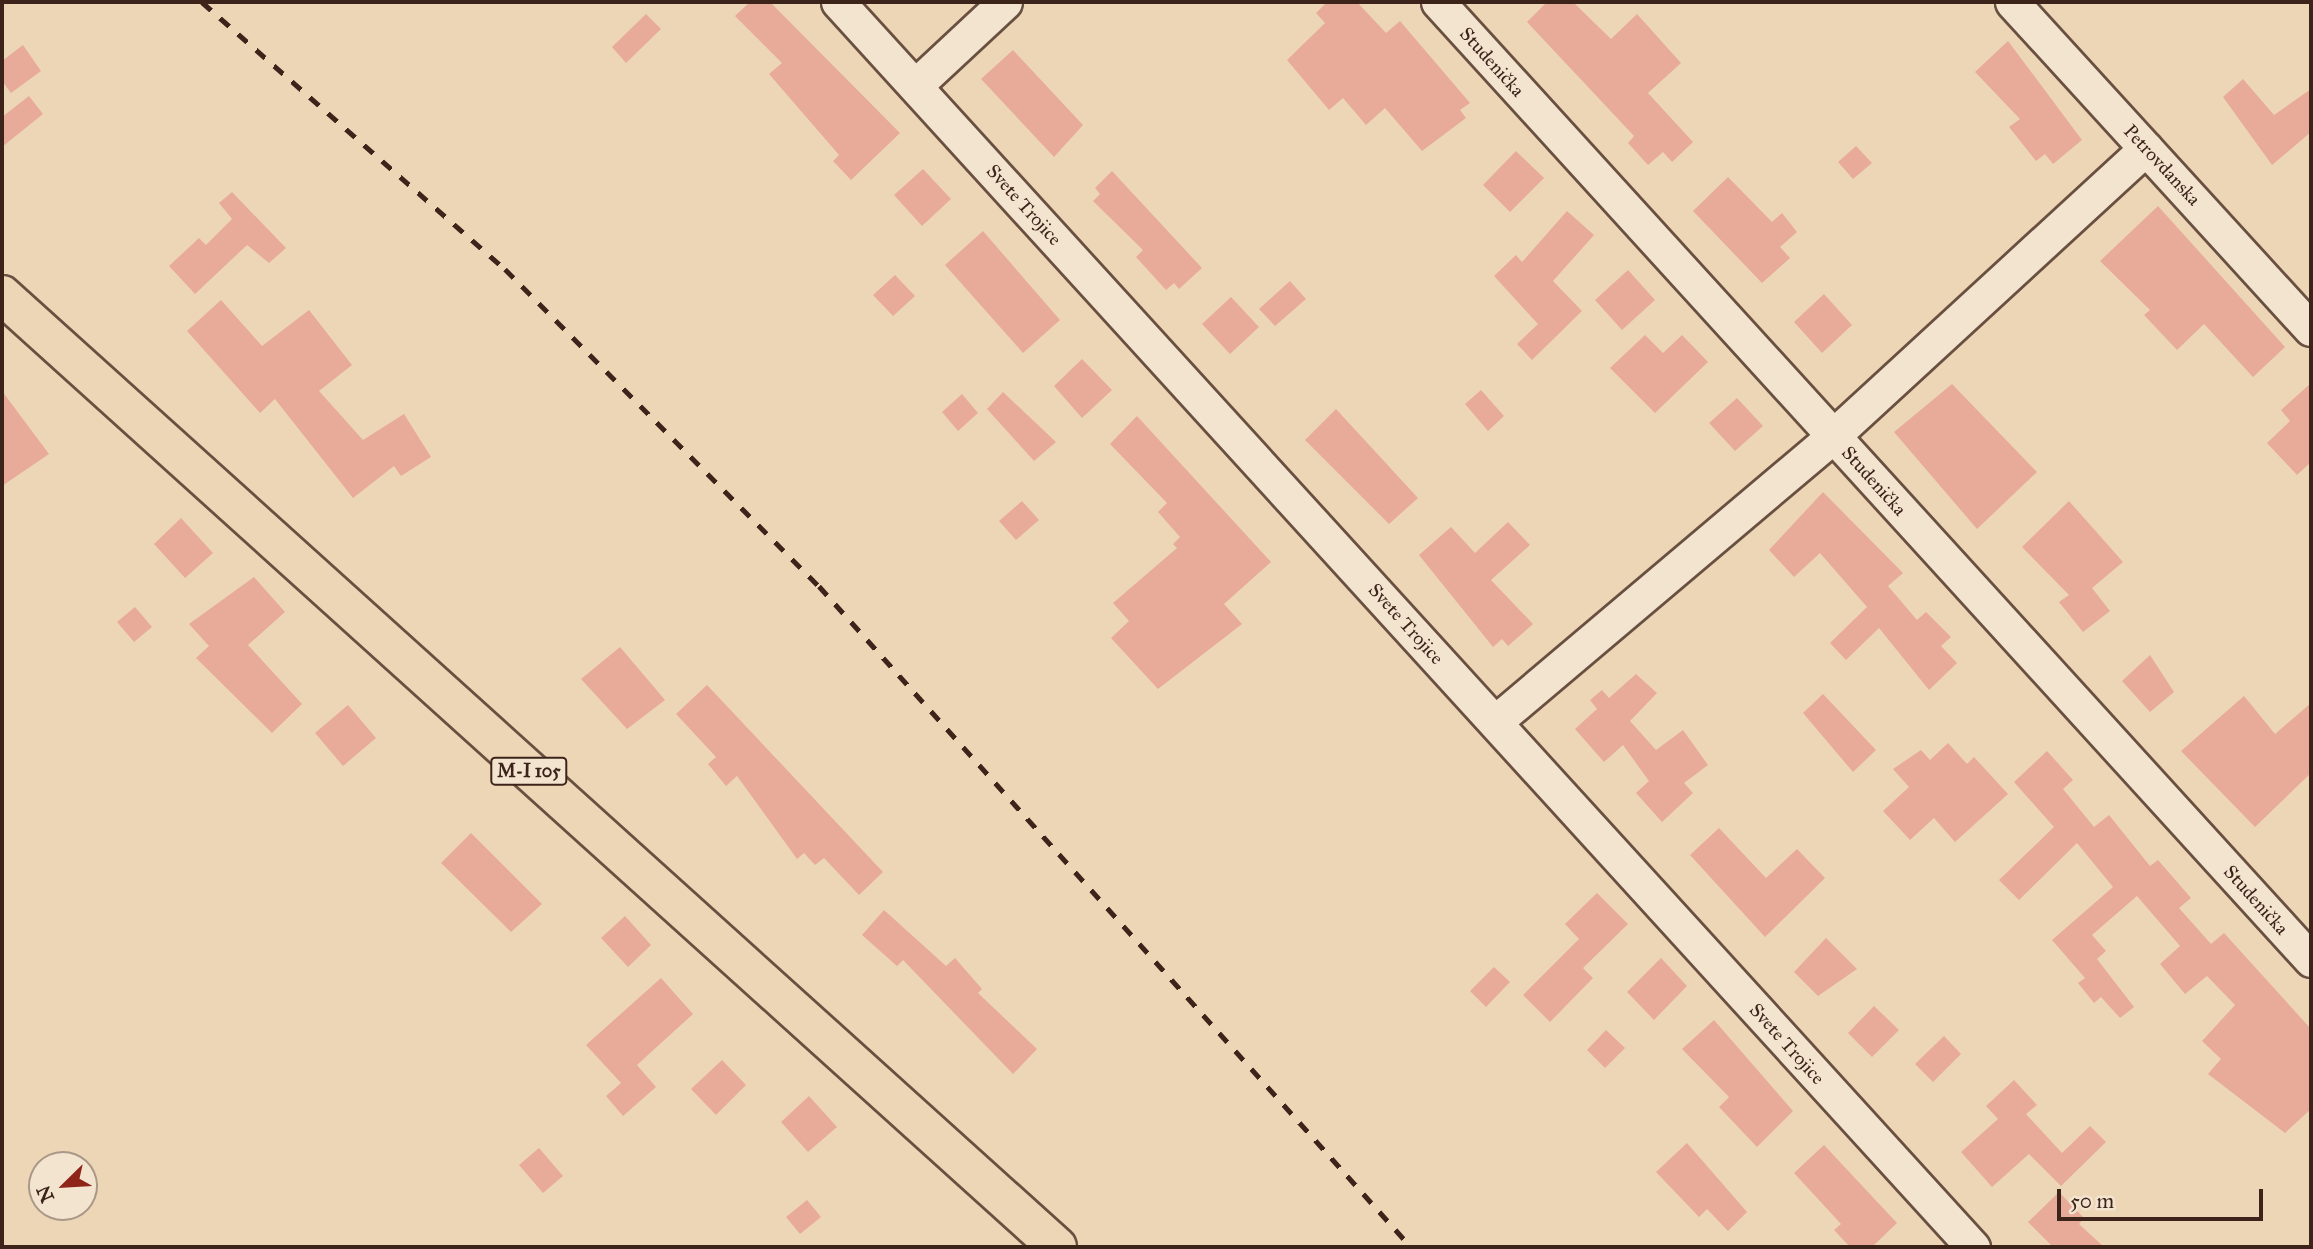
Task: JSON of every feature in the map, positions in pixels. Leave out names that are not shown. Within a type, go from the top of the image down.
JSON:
[{"type":"main road","name":"M-I 105","points":[[2,295],[1057,1247]]},
{"type":"street","name":"Svete Trojice","points":[[838,2],[1973,1247]]},
{"type":"street","points":[[915,86],[1004,2]]},
{"type":"street","name":"Studenička","points":[[1438,2],[2311,960]]},
{"type":"street","name":"Petrovdanska","points":[[2012,2],[2311,329]]},
{"type":"street","points":[[1495,722],[1833,436],[2146,148]]},
{"type":"building","points":[[750,2],[770,2],[900,133],[851,180],[833,161],[839,155],[769,74],[782,63],[735,16]]},
{"type":"building","points":[[1327,2],[1357,2],[1386,33],[1400,21],[1470,103],[1460,110],[1466,118],[1422,151],[1385,108],[1366,125],[1343,98],[1329,110],[1287,60],[1325,23],[1316,13]]},
{"type":"building","points":[[1547,2],[1573,2],[1611,39],[1637,14],[1681,63],[1648,93],[1693,142],[1672,162],[1663,152],[1648,165],[1628,143],[1634,136],[1527,22]]},
{"type":"building","points":[[646,14],[661,29],[626,63],[612,47]]},
{"type":"building","points":[[2008,41],[2082,140],[2053,164],[2045,154],[2036,161],[2009,127],[2020,119],[1975,72]]},
{"type":"building","points":[[23,45],[41,71],[11,93],[2,81],[2,61]]},
{"type":"building","points":[[1013,50],[1083,125],[1054,157],[981,79]]},
{"type":"building","points":[[2243,79],[2274,115],[2311,89],[2311,132],[2272,165],[2223,97]]},
{"type":"building","points":[[29,96],[43,114],[2,147],[2,117]]},
{"type":"building","points":[[1856,146],[1872,163],[1853,179],[1838,162]]},
{"type":"building","points":[[1516,151],[1544,178],[1510,212],[1483,185]]},
{"type":"building","points":[[923,169],[951,199],[922,226],[894,195]]},
{"type":"building","points":[[1112,171],[1202,268],[1179,289],[1174,283],[1166,290],[1136,257],[1143,250],[1093,201],[1100,194],[1095,188]]},
{"type":"building","points":[[1728,177],[1772,222],[1782,213],[1797,232],[1780,247],[1790,258],[1762,283],[1693,211]]},
{"type":"building","points":[[232,192],[286,248],[269,263],[247,245],[195,294],[169,266],[199,238],[206,245],[232,219],[219,203]]},
{"type":"building","points":[[2158,206],[2285,347],[2253,377],[2204,324],[2177,350],[2144,315],[2150,310],[2100,261]]},
{"type":"building","points":[[1567,211],[1594,235],[1553,281],[1582,311],[1532,360],[1517,344],[1538,324],[1494,276],[1516,255],[1522,262]]},
{"type":"building","points":[[983,231],[1060,320],[1023,353],[945,265]]},
{"type":"building","points":[[1628,270],[1655,300],[1622,330],[1595,300]]},
{"type":"building","points":[[895,275],[915,296],[893,316],[873,295]]},
{"type":"building","points":[[1290,281],[1306,299],[1275,326],[1259,309]]},
{"type":"building","points":[[1824,294],[1852,325],[1822,353],[1794,322]]},
{"type":"building","points":[[1231,297],[1259,327],[1230,354],[1202,324]]},
{"type":"building","points":[[221,300],[262,346],[309,310],[352,365],[319,391],[363,440],[404,414],[431,457],[401,476],[394,466],[353,498],[275,399],[260,413],[187,331]]},
{"type":"building","points":[[1645,335],[1663,353],[1682,335],[1708,362],[1655,413],[1610,368]]},
{"type":"building","points":[[1082,359],[1112,390],[1082,418],[1054,386]]},
{"type":"building","points":[[2311,383],[2311,462],[2297,475],[2267,443],[2290,421],[2281,410]]},
{"type":"building","points":[[1952,384],[2037,472],[1977,529],[1894,432]]},
{"type":"building","points":[[1481,390],[1504,416],[1488,431],[1465,404]]},
{"type":"building","points":[[2,391],[49,454],[2,486]]},
{"type":"building","points":[[1003,392],[1056,442],[1034,461],[987,409]]},
{"type":"building","points":[[962,394],[978,413],[958,431],[942,412]]},
{"type":"building","points":[[1737,398],[1763,426],[1735,451],[1709,423]]},
{"type":"building","points":[[1336,409],[1418,498],[1389,524],[1305,440]]},
{"type":"building","points":[[1137,416],[1271,562],[1224,604],[1242,624],[1158,689],[1111,638],[1129,621],[1113,603],[1177,548],[1173,544],[1180,537],[1158,512],[1167,503],[1110,444]]},
{"type":"building","points":[[1823,492],[1903,573],[1888,586],[1917,620],[1926,612],[1951,637],[1941,646],[1957,663],[1929,690],[1879,628],[1846,660],[1830,643],[1867,607],[1820,553],[1794,577],[1769,550]]},
{"type":"building","points":[[1022,501],[1039,520],[1016,540],[999,521]]},
{"type":"building","points":[[2069,501],[2123,562],[2092,588],[2110,611],[2083,632],[2059,602],[2069,595],[2022,547]]},
{"type":"building","points":[[181,518],[213,553],[185,578],[154,544]]},
{"type":"building","points":[[1508,522],[1530,545],[1491,580],[1533,624],[1508,646],[1502,639],[1493,647],[1419,555],[1451,527],[1475,553]]},
{"type":"building","points":[[254,577],[285,612],[248,645],[302,704],[272,733],[196,658],[209,646],[189,624]]},
{"type":"building","points":[[135,607],[152,627],[134,642],[117,622]]},
{"type":"building","points":[[620,647],[665,700],[627,729],[581,679]]},
{"type":"building","points":[[2150,655],[2174,692],[2150,712],[2122,681]]},
{"type":"building","points":[[1636,674],[1657,693],[1630,721],[1656,750],[1683,730],[1708,765],[1684,783],[1693,793],[1662,822],[1636,793],[1649,781],[1623,745],[1604,762],[1575,729],[1597,709],[1590,700],[1602,690],[1609,698]]},
{"type":"building","points":[[707,685],[883,872],[859,895],[824,858],[815,865],[804,853],[797,859],[737,776],[726,786],[708,764],[716,757],[676,714]]},
{"type":"building","points":[[1823,694],[1876,750],[1853,772],[1803,713]]},
{"type":"building","points":[[2244,696],[2275,734],[2311,703],[2311,773],[2255,827],[2181,751]]},
{"type":"building","points":[[348,705],[376,738],[343,766],[315,733]]},
{"type":"building","points":[[1948,743],[1967,764],[1974,757],[2008,794],[1955,842],[1934,818],[1910,840],[1883,811],[1909,787],[1893,769],[1921,750],[1930,760]]},
{"type":"building","points":[[2047,751],[2073,780],[2063,789],[2094,827],[2109,815],[2150,866],[2158,860],[2191,898],[2179,908],[2211,944],[2224,933],[2311,1029],[2311,1109],[2285,1133],[2208,1074],[2221,1059],[2202,1041],[2235,1005],[2207,976],[2185,994],[2160,964],[2180,946],[2137,896],[2092,935],[2106,951],[2097,959],[2134,1007],[2120,1018],[2101,997],[2094,1003],[2078,983],[2085,978],[2052,940],[2113,887],[2077,843],[2019,900],[1999,880],[2054,827],[2014,782]]},
{"type":"building","points":[[1719,828],[1766,878],[1797,849],[1825,878],[1765,937],[1690,855]]},
{"type":"building","points":[[471,833],[542,904],[511,932],[441,863]]},
{"type":"building","points":[[1597,893],[1628,924],[1583,968],[1593,978],[1550,1022],[1523,995],[1579,939],[1565,924]]},
{"type":"building","points":[[884,910],[946,966],[955,958],[982,989],[978,993],[1037,1049],[1013,1074],[903,960],[897,966],[862,935]]},
{"type":"building","points":[[625,916],[651,945],[628,967],[601,938]]},
{"type":"building","points":[[1826,938],[1857,969],[1818,996],[1794,972]]},
{"type":"building","points":[[1661,958],[1687,986],[1654,1020],[1627,992]]},
{"type":"building","points":[[1494,967],[1510,982],[1486,1007],[1470,991]]},
{"type":"building","points":[[661,978],[693,1014],[637,1065],[656,1087],[623,1116],[606,1096],[621,1083],[586,1045]]},
{"type":"building","points":[[1874,1006],[1899,1030],[1872,1057],[1848,1033]]},
{"type":"building","points":[[1714,1020],[1793,1111],[1757,1147],[1719,1107],[1729,1097],[1682,1049]]},
{"type":"building","points":[[1606,1030],[1625,1048],[1605,1068],[1587,1050]]},
{"type":"building","points":[[1944,1036],[1961,1054],[1933,1082],[1915,1064]]},
{"type":"building","points":[[722,1060],[746,1085],[716,1115],[691,1089]]},
{"type":"building","points":[[2014,1080],[2037,1105],[2026,1114],[2062,1153],[2090,1126],[2106,1142],[2061,1186],[2029,1154],[1992,1187],[1961,1152],[1998,1119],[1986,1106]]},
{"type":"building","points":[[809,1096],[837,1127],[808,1152],[781,1122]]},
{"type":"building","points":[[1687,1143],[1747,1212],[1728,1231],[1707,1209],[1699,1217],[1656,1172]]},
{"type":"building","points":[[1824,1145],[1897,1223],[1872,1247],[1850,1247],[1834,1230],[1841,1224],[1794,1173]]},
{"type":"building","points":[[539,1148],[563,1176],[543,1193],[519,1165]]},
{"type":"building","points":[[2059,1192],[2084,1218],[2079,1224],[2104,1247],[2053,1247],[2028,1222]]},
{"type":"building","points":[[807,1200],[821,1217],[800,1234],[786,1217]]},
{"type":"railway","points":[[202,2],[505,269],[819,586],[1411,1247]]}]
